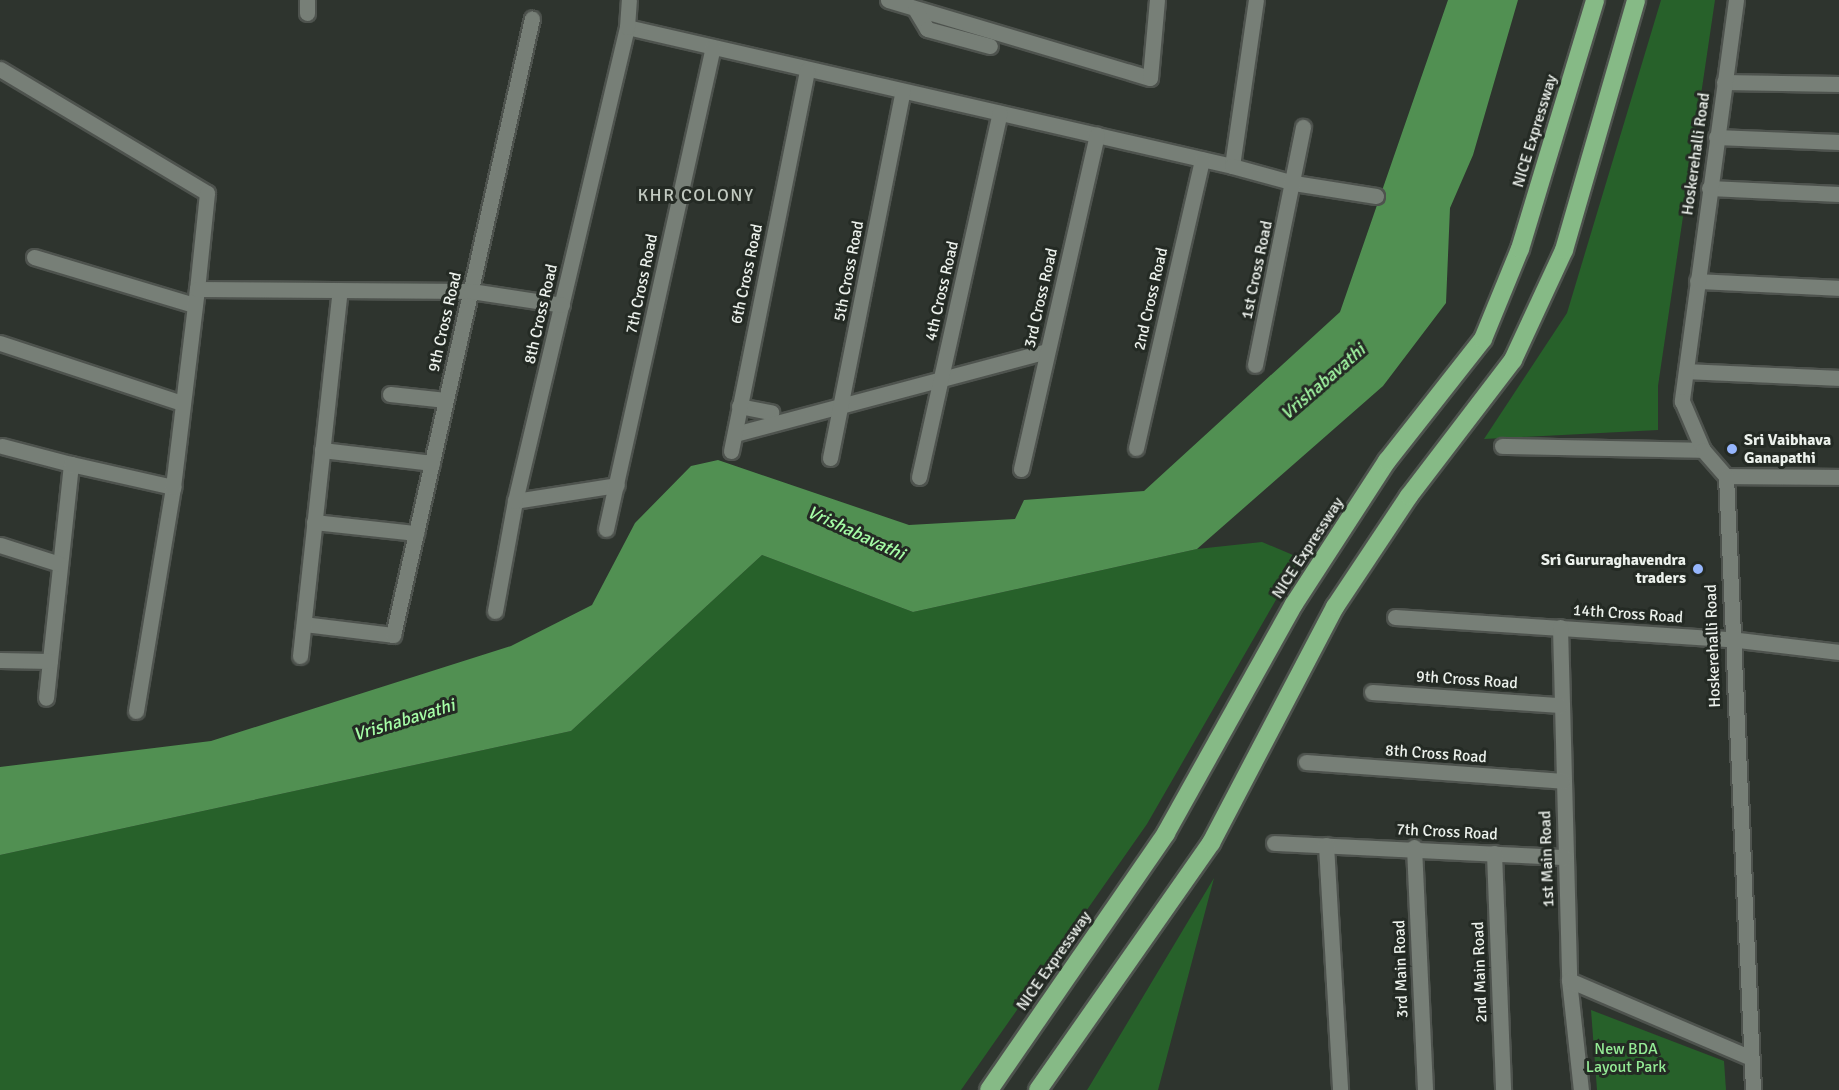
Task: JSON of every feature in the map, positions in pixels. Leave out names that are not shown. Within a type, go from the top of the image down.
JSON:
[{"type":"highway","name":"NICE Expressway","points":[[989,1090],[1166,833],[1294,604],[1387,461],[1484,339],[1520,249],[1595,0]]},
{"type":"highway","points":[[1038,1090],[1210,843],[1335,607],[1409,496],[1513,360],[1564,250],[1636,0]]},
{"type":"street","name":"8th Cross Road","points":[[495,611],[515,501],[627,27],[629,0]]},
{"type":"street","points":[[888,0],[1150,78],[1157,0]]},
{"type":"street","points":[[1232,166],[1256,0]]},
{"type":"street","name":"Hoskerehalli Road","points":[[1736,0],[1708,189],[1682,401],[1703,450],[1726,476],[1730,639],[1753,1090]]},
{"type":"street","points":[[915,9],[927,29],[990,46]]},
{"type":"street","name":"9th Cross Road","points":[[304,624],[393,635],[532,18]]},
{"type":"street","points":[[627,27],[1232,166],[1294,183],[1376,196]]},
{"type":"street","name":"7th Cross Road","points":[[606,529],[713,48]]},
{"type":"street","points":[[0,69],[207,193],[173,487],[136,711]]},
{"type":"street","name":"6th Cross Road","points":[[731,451],[807,69]]},
{"type":"street","points":[[1724,82],[1839,84]]},
{"type":"street","name":"5th Cross Road","points":[[830,458],[903,91]]},
{"type":"street","name":"4th Cross Road","points":[[919,477],[1000,113]]},
{"type":"street","name":"1st Cross Road","points":[[1255,364],[1304,127]]},
{"type":"street","name":"3rd Cross Road","points":[[1021,469],[1096,135]]},
{"type":"street","points":[[1716,137],[1839,142]]},
{"type":"street","name":"2nd Cross Road","points":[[1136,448],[1202,159]]},
{"type":"street","points":[[1708,189],[1839,194]]},
{"type":"street","points":[[34,257],[194,305]]},
{"type":"street","points":[[1697,281],[1839,288]]},
{"type":"street","points":[[197,289],[471,291],[562,305]]},
{"type":"street","points":[[300,656],[340,290]]},
{"type":"street","points":[[0,343],[181,403]]},
{"type":"street","points":[[735,434],[1047,351]]},
{"type":"street","points":[[1686,371],[1839,378]]},
{"type":"street","points":[[390,394],[446,399]]},
{"type":"street","points":[[739,406],[771,412]]},
{"type":"street","points":[[2,446],[173,487]]},
{"type":"street","points":[[1502,446],[1703,450]]},
{"type":"street","points":[[322,450],[432,463]]},
{"type":"street","points":[[46,698],[71,464]]},
{"type":"street","points":[[1726,476],[1839,477]]},
{"type":"street","points":[[515,501],[617,485]]},
{"type":"street","points":[[314,522],[416,533]]},
{"type":"street","points":[[0,546],[60,564]]},
{"type":"street","name":"14th Cross Road","points":[[1395,617],[1730,639],[1839,652]]},
{"type":"street","name":"1st Main Road","points":[[1560,627],[1560,705],[1569,980],[1581,1090]]},
{"type":"street","points":[[0,660],[50,661]]},
{"type":"street","name":"9th Cross Road","points":[[1372,692],[1560,705]]},
{"type":"street","name":"8th Cross Road","points":[[1306,762],[1562,781]]},
{"type":"street","name":"7th Cross Road","points":[[1274,843],[1414,847],[1565,857]]},
{"type":"street","points":[[1326,845],[1340,1090]]},
{"type":"street","name":"3rd Main Road","points":[[1414,847],[1425,1090]]},
{"type":"street","name":"2nd Main Road","points":[[1494,853],[1503,1090]]},
{"type":"street","points":[[1569,980],[1751,1058]]},
{"type":"green space","points":[[1661,0],[1715,0],[1658,386],[1658,430],[1484,439],[1567,313]]},
{"type":"green space","points":[[1262,542],[1300,558],[1147,824],[961,1090],[0,1090],[0,855],[571,731],[762,555],[913,612],[1197,549]]},
{"type":"green space","points":[[1214,878],[1158,1090],[1087,1090],[1089,1087]]},
{"type":"green space","name":"New BDA Layout Park","points":[[1591,1010],[1724,1061],[1726,1090],[1597,1090]]},
{"type":"water","name":"Vrishabavathi","points":[[1448,0],[1518,0],[1473,155],[1450,208],[1446,303],[1383,386],[1197,549],[913,612],[762,555],[571,731],[0,855],[0,767],[211,741],[511,646],[592,605],[635,523],[691,466],[718,460],[909,525],[1015,519],[1024,500],[1144,491],[1340,312]]},
{"type":"place","name":"Sri Vaibhava Ganapathi","points":[[1732,449]]},
{"type":"place","name":"Sri Gururaghavendra traders","points":[[1698,569]]},
{"type":"district","name":"KHR COLONY","points":[[696,195]]}]
